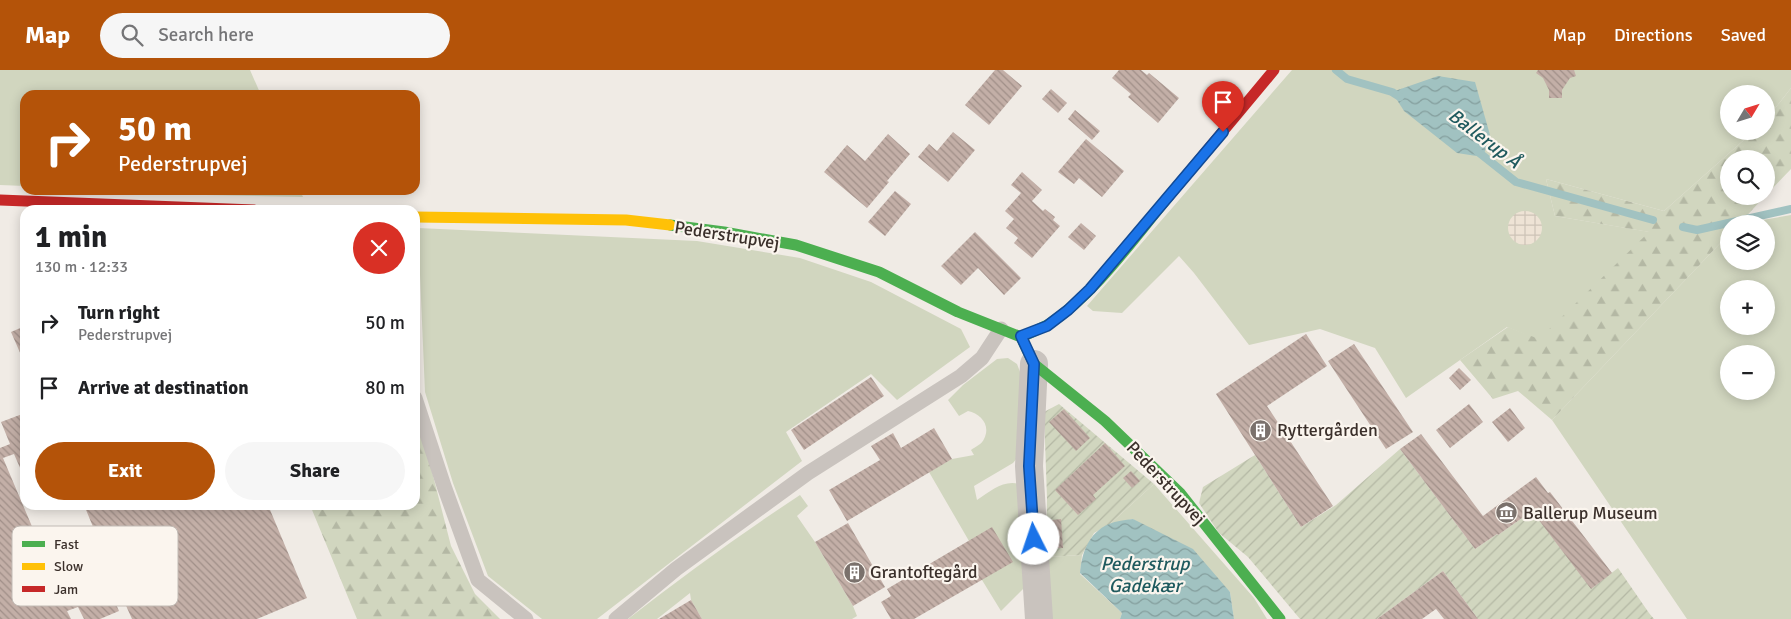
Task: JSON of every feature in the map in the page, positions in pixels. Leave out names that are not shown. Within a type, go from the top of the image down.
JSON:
[{"type":"street","points":[[1021,336],[1047,326],[1068,310],[1090,289],[1274,70]]},
{"type":"street","points":[[0,200],[127,205]]},
{"type":"street","name":"Pederstrupvej","points":[[420,217],[626,220],[724,232],[796,245],[879,272],[958,312],[1021,336],[1034,364],[1105,421],[1180,493],[1280,619]]},
{"type":"street","name":"Pederstrupvej","points":[[1034,364],[1029,466],[1039,619]]},
{"type":"lane","points":[[616,619],[676,569],[808,473],[961,376],[982,358],[1001,329]]},
{"type":"lane","points":[[420,413],[478,580],[526,619]]},
{"type":"green space","points":[[0,70],[250,70],[259,90],[20,90],[20,186],[0,185]]},
{"type":"green space","points":[[1292,70],[1791,70],[1791,88],[1775,108],[1775,85],[1720,85],[1720,140],[1744,140],[1733,150],[1720,150],[1720,161],[1664,211],[1546,179],[1555,216],[1650,232],[1539,340],[1507,327],[1406,398],[1375,348],[1320,329],[1249,345],[1179,256],[1122,313],[1093,311],[1087,306]]},
{"type":"green space","points":[[1791,88],[1791,169],[1775,186],[1775,150],[1733,150],[1744,140],[1775,140],[1775,108]]},
{"type":"green space","points":[[1720,161],[1720,205],[1757,205],[1747,215],[1720,215],[1720,243],[1552,420],[1518,391],[1493,399],[1460,360],[1508,327],[1539,339],[1649,232],[1555,216],[1546,179],[1664,211]]},
{"type":"green space","points":[[205,195],[302,195],[303,197]]},
{"type":"green space","points":[[1791,215],[1791,619],[1687,619],[1552,420],[1720,243],[1720,270],[1775,270],[1775,218]]},
{"type":"green space","points":[[420,228],[697,241],[800,258],[871,282],[961,329],[970,347],[897,400],[871,374],[786,432],[802,461],[597,619],[542,619],[488,576],[453,483],[425,392]]},
{"type":"green space","points":[[1008,358],[1017,364],[1025,385],[1023,451],[1013,463],[974,486],[977,500],[1004,484],[1016,483],[1023,485],[1025,587],[1001,611],[982,580],[969,541],[929,472],[952,459],[974,455],[971,450],[983,441],[986,434],[985,425],[981,417],[973,412],[968,411],[959,416],[948,400],[963,385],[997,359]]},
{"type":"green space","points":[[1059,404],[1154,484],[1110,524],[1094,533],[1082,555],[1046,557],[1047,498],[1044,412]]},
{"type":"green space","points":[[420,425],[451,546],[475,594],[500,619],[357,619],[312,510],[420,510]]},
{"type":"green space","points":[[1400,449],[1475,549],[1532,511],[1592,588],[1618,568],[1654,619],[1478,619],[1443,571],[1377,619],[1300,619],[1248,557],[1219,533],[1199,503],[1203,487],[1255,455],[1301,527],[1336,505]]},
{"type":"green space","points":[[1154,484],[1254,598],[1267,619],[1234,619],[1230,592],[1133,519],[1110,524]]},
{"type":"green space","points":[[800,495],[808,506],[797,516],[815,542],[857,616],[852,619],[702,619],[691,600],[690,593],[657,619],[628,619],[713,555]]},
{"type":"green space","points":[[1082,555],[1080,574],[1122,613],[1120,619],[1050,619],[1046,557]]},
{"type":"shaded area","points":[[1525,211],[1537,216],[1542,228],[1537,240],[1525,245],[1513,240],[1508,228],[1513,216]]},
{"type":"water","points":[[1438,76],[1475,82],[1490,135],[1483,157],[1457,153],[1404,111],[1392,92]]},
{"type":"water","name":"Pederstrup Gadekær","points":[[1133,519],[1193,549],[1230,592],[1234,619],[1120,619],[1122,613],[1080,573],[1087,544],[1091,538],[1102,528],[1112,523]]},
{"type":"building","points":[[995,70],[1003,70],[1022,86],[989,125],[965,105]]},
{"type":"building","points":[[1119,70],[1141,70],[1147,75],[1149,73],[1179,98],[1158,123],[1128,97],[1131,94],[1112,78]]},
{"type":"building","points":[[1538,70],[1574,70],[1576,76],[1570,78],[1562,90],[1562,98],[1549,98],[1549,90],[1543,78],[1536,73]]},
{"type":"building","points":[[1051,89],[1067,103],[1058,113],[1042,99]]},
{"type":"building","points":[[1075,110],[1100,131],[1092,140],[1068,119]]},
{"type":"building","points":[[953,132],[975,150],[948,182],[918,157],[929,144],[937,151]]},
{"type":"building","points":[[888,134],[910,154],[867,208],[824,172],[847,145],[865,161]]},
{"type":"building","points":[[1086,139],[1124,171],[1102,197],[1079,178],[1074,184],[1058,172]]},
{"type":"building","points":[[1022,172],[1042,190],[1032,201],[1043,211],[1045,209],[1055,217],[1053,220],[1060,226],[1032,258],[1014,243],[1018,238],[1006,228],[1014,219],[1005,211],[1021,193],[1011,185]]},
{"type":"building","points":[[895,191],[911,204],[885,236],[868,222]]},
{"type":"building","points":[[1081,223],[1096,236],[1084,250],[1068,237]]},
{"type":"building","points":[[975,232],[1021,278],[1004,295],[978,268],[961,285],[941,266]]},
{"type":"building","points":[[20,328],[20,353],[11,332]]},
{"type":"building","name":"Ryttergården","points":[[1306,334],[1327,366],[1267,406],[1333,506],[1301,527],[1216,394]]},
{"type":"building","points":[[1354,344],[1413,432],[1386,449],[1328,361]]},
{"type":"building","points":[[1459,368],[1471,380],[1460,390],[1449,378]]},
{"type":"building","points":[[871,377],[884,396],[804,450],[791,430]]},
{"type":"building","points":[[1469,404],[1483,422],[1450,448],[1436,430]]},
{"type":"building","points":[[1510,408],[1525,428],[1508,442],[1492,422]]},
{"type":"building","points":[[1064,409],[1090,438],[1076,451],[1049,422]]},
{"type":"building","points":[[20,415],[20,468],[14,454],[3,458],[20,498],[20,510],[25,510],[32,526],[12,526],[12,606],[117,606],[119,611],[100,619],[84,619],[78,607],[67,611],[71,619],[0,619],[0,448],[10,444],[1,422]]},
{"type":"building","points":[[934,428],[952,459],[847,521],[829,490],[880,460],[871,446],[893,433],[901,448]]},
{"type":"building","name":"Ballerup Museum","points":[[1421,434],[1483,516],[1536,477],[1548,493],[1550,492],[1612,573],[1591,589],[1532,511],[1475,549],[1400,449]]},
{"type":"building","points":[[1105,443],[1125,466],[1093,495],[1096,499],[1078,515],[1055,490]]},
{"type":"building","points":[[1131,471],[1140,481],[1132,488],[1123,478]]},
{"type":"building","points":[[86,510],[270,510],[307,598],[257,619],[132,619],[126,606],[178,606],[178,526],[93,526]]},
{"type":"building","points":[[1061,519],[1063,548],[1053,548],[1052,520]]},
{"type":"building","name":"Grantoftegård","points":[[848,523],[885,587],[853,606],[815,542]]},
{"type":"building","points":[[992,527],[1013,562],[914,619],[891,619],[881,602],[891,596],[887,589]]},
{"type":"building","points":[[1443,571],[1478,619],[1444,619],[1436,609],[1422,619],[1377,619]]},
{"type":"building","points":[[691,600],[702,619],[659,619]]},
{"type":"waterway","name":"Ballerup Å","points":[[1336,70],[1347,79],[1392,92],[1400,97]]},
{"type":"waterway","name":"Ballerup Å","points":[[1477,151],[1516,182],[1653,220]]},
{"type":"waterway","name":"Ballerup Å","points":[[1683,227],[1697,230],[1791,209]]},
{"type":"traffic: fast","points":[[670,225],[724,232],[796,245],[879,272],[958,312],[1021,337],[1049,324],[1083,297],[1169,196]]},
{"type":"traffic: fast","points":[[1021,337],[1034,364],[1105,421],[1180,493],[1280,619]]},
{"type":"traffic: slow","points":[[420,217],[626,220],[670,225]]},
{"type":"traffic: jam","points":[[1169,196],[1274,70]]},
{"type":"traffic: jam","points":[[0,200],[127,205]]},
{"type":"place","name":"Ryttergården","points":[[1261,430]]},
{"type":"place","name":"Ballerup Museum","points":[[1507,513]]},
{"type":"place","name":"Grantoftegård","points":[[854,572]]},
{"type":"route","points":[[1034,539],[1029,466],[1034,364],[1021,336],[1047,326],[1068,310],[1090,289],[1223,132]]}]
